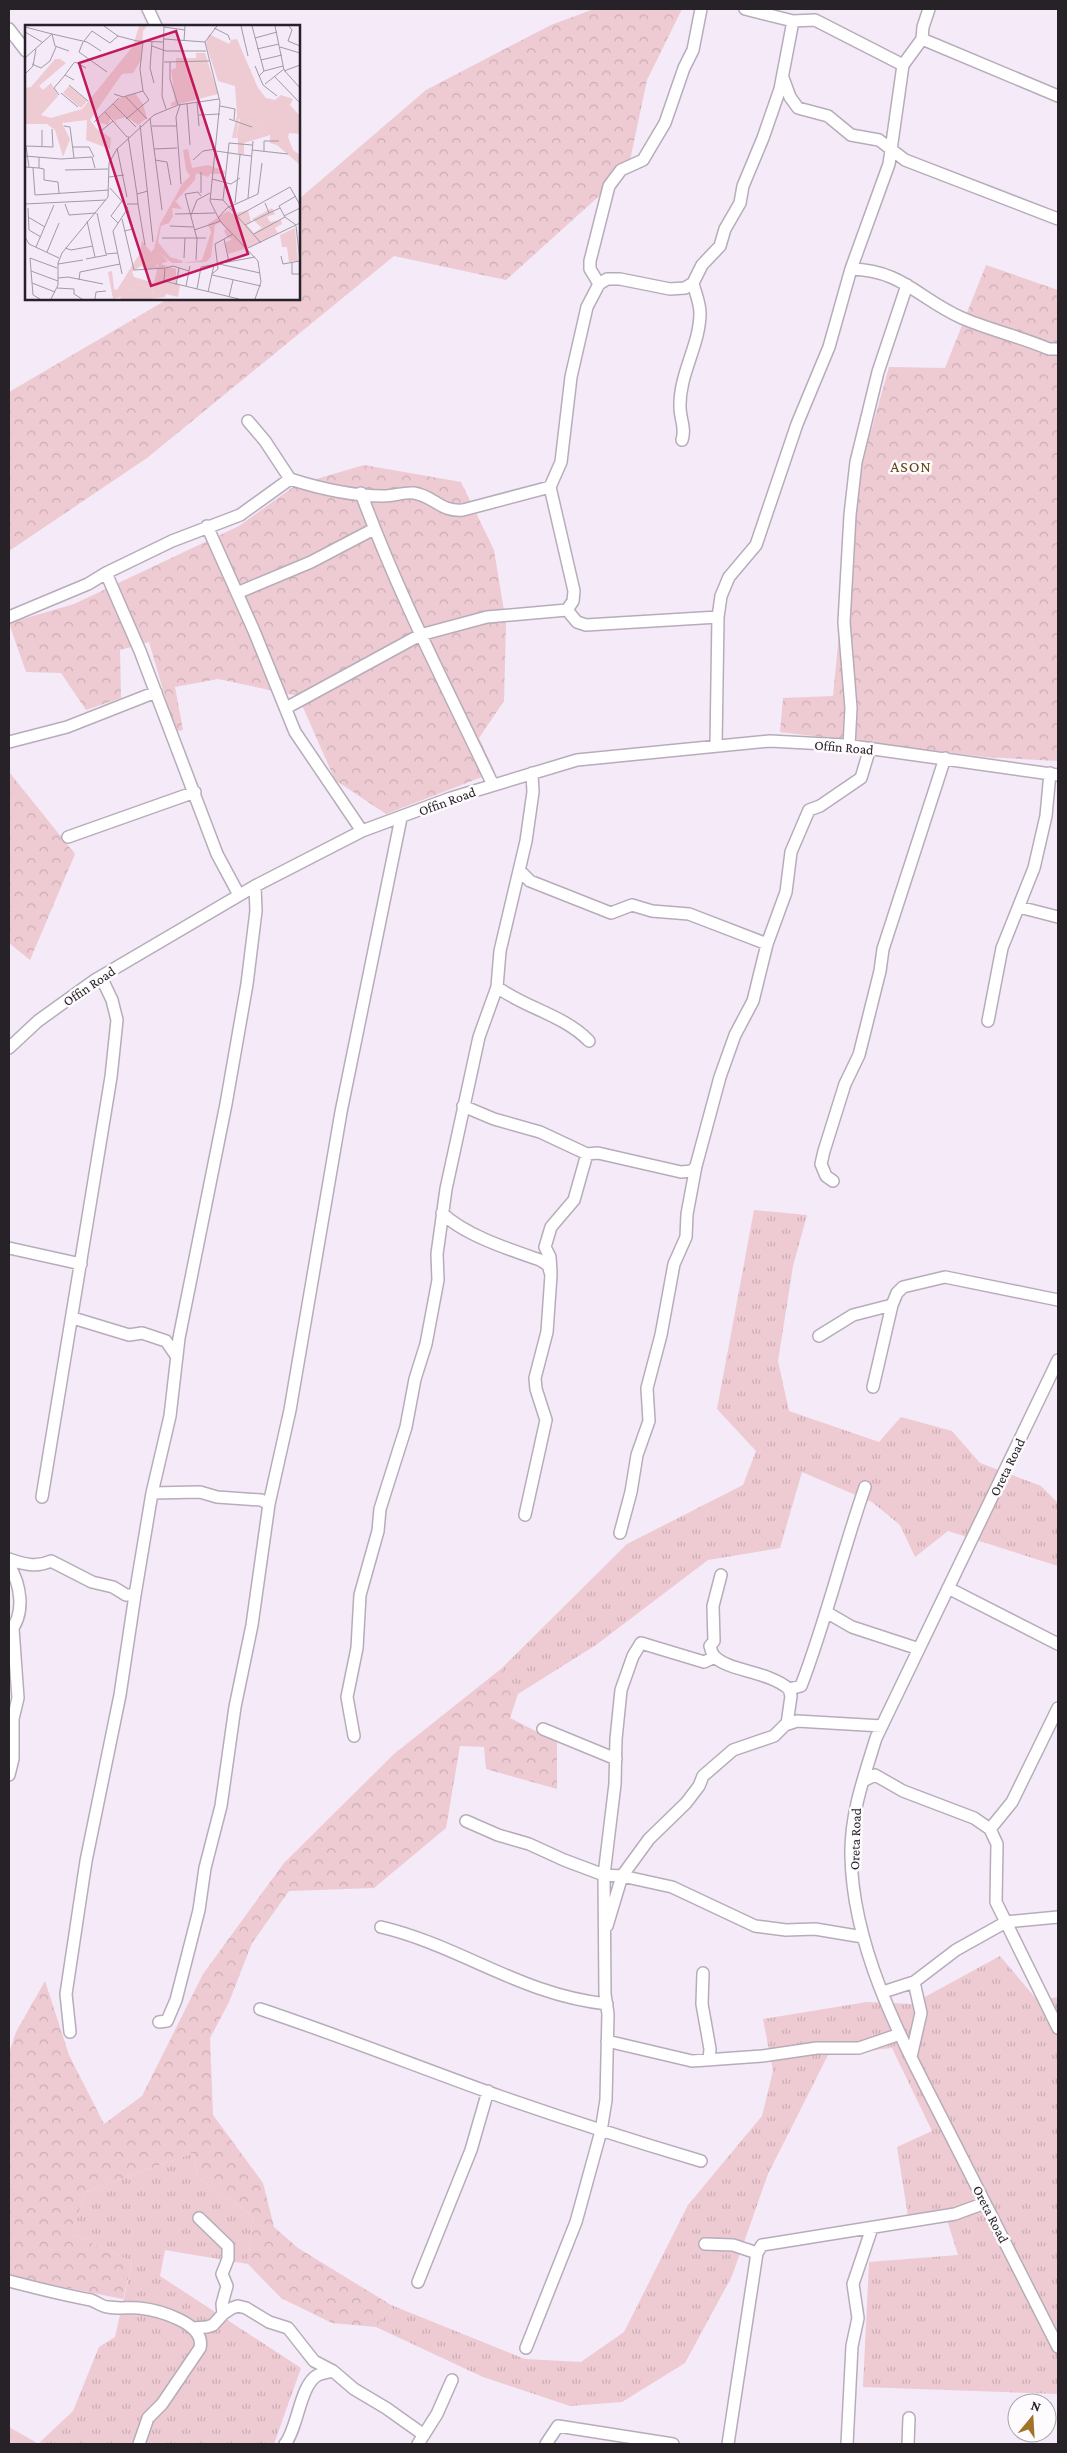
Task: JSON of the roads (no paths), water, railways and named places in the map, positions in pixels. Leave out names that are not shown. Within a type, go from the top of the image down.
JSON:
[{"type":"street","points":[[148,9],[156,25]]},
{"type":"street","points":[[599,284],[590,269],[590,261],[608,186],[621,170],[643,160],[665,123],[684,68],[693,50],[701,9]]},
{"type":"street","points":[[745,9],[793,21],[815,15],[903,65]]},
{"type":"street","points":[[716,745],[718,617],[721,596],[729,577],[756,544],[762,532],[778,474],[832,338],[851,269],[889,164],[903,65],[922,39],[923,27],[929,9]]},
{"type":"street","points":[[567,610],[573,600],[574,591],[550,487],[561,462],[571,377],[587,307],[599,284],[607,280],[620,279],[670,289],[685,288],[693,283],[702,265],[720,246],[725,229],[740,203],[743,186],[763,138],[782,76],[793,21]]},
{"type":"street","points":[[9,29],[25,50]]},
{"type":"street","points":[[922,39],[1058,96]]},
{"type":"street","points":[[782,76],[790,98],[798,108],[828,116],[851,135],[879,140],[905,160],[1058,220]]},
{"type":"street","points":[[851,269],[866,269],[891,275],[962,318],[1049,348],[1058,349]]},
{"type":"street","points":[[682,440],[685,433],[680,407],[682,385],[694,348],[700,312],[693,283]]},
{"type":"street","points":[[849,746],[851,708],[844,622],[850,515],[856,462],[878,372],[908,285]]},
{"type":"street","points":[[248,421],[290,478],[328,489],[384,496],[412,493],[424,495],[451,511],[463,510],[550,487]]},
{"type":"street","points":[[9,617],[88,584],[106,573],[207,526],[240,515],[290,478]]},
{"type":"street","points":[[361,493],[374,529],[420,635],[493,785]]},
{"type":"street","points":[[207,526],[295,732],[362,831]]},
{"type":"street","points":[[237,593],[311,562],[374,529]]},
{"type":"street","points":[[106,573],[156,692],[217,854],[239,895]]},
{"type":"street","points":[[567,610],[577,622],[586,624],[718,617]]},
{"type":"street","points":[[286,708],[420,635],[486,618],[567,610]]},
{"type":"street","points":[[9,742],[67,727],[156,692]]},
{"type":"street","name":"Offin Road","points":[[9,1048],[38,1021],[100,977],[255,886],[362,831],[451,798],[577,760],[770,741],[870,748],[945,758],[996,768],[1054,774]]},
{"type":"street","points":[[620,1533],[631,1492],[637,1455],[649,1421],[647,1388],[661,1335],[674,1264],[686,1237],[687,1214],[696,1166],[720,1077],[735,1035],[753,1001],[766,944],[786,892],[791,852],[809,810],[820,806],[861,778],[870,748]]},
{"type":"street","points":[[833,1181],[826,1176],[821,1164],[824,1150],[845,1084],[859,1055],[883,949],[945,758]]},
{"type":"street","points":[[354,1736],[347,1698],[358,1648],[360,1595],[378,1531],[380,1509],[406,1426],[415,1379],[426,1344],[438,1280],[437,1254],[442,1213],[479,1037],[497,987],[500,951],[519,870],[532,792],[532,773]]},
{"type":"street","points":[[988,1021],[1002,948],[1034,868],[1054,774]]},
{"type":"street","points":[[68,837],[195,792]]},
{"type":"street","points":[[159,2022],[167,2021],[172,2014],[199,1910],[205,1868],[222,1800],[235,1707],[252,1625],[269,1504],[290,1410],[341,1112],[401,818]]},
{"type":"street","points":[[519,870],[530,880],[611,913],[632,905],[658,912],[681,912],[766,944]]},
{"type":"street","points":[[70,2032],[66,2006],[67,1984],[86,1861],[120,1695],[134,1595],[152,1493],[170,1416],[179,1338],[226,1104],[247,984],[256,911],[255,886]]},
{"type":"street","points":[[1019,907],[1058,917]]},
{"type":"street","points":[[42,1498],[73,1318],[111,1077],[118,1020],[112,1000],[100,977]]},
{"type":"street","points":[[497,987],[510,997],[550,1015],[580,1032],[589,1041]]},
{"type":"street","points":[[463,1106],[494,1119],[540,1132],[587,1154],[598,1153],[681,1172],[692,1171],[696,1166]]},
{"type":"street","points":[[525,1515],[546,1420],[536,1389],[535,1378],[547,1332],[551,1273],[550,1257],[545,1247],[551,1227],[574,1200],[587,1154]]},
{"type":"street","points":[[442,1213],[450,1221],[466,1230],[540,1260],[548,1265],[551,1273]]},
{"type":"street","points":[[9,1248],[81,1264]]},
{"type":"street","points":[[873,1387],[892,1305],[897,1293],[903,1287],[945,1277],[1058,1300]]},
{"type":"street","points":[[819,1336],[853,1315],[892,1305]]},
{"type":"street","points":[[73,1318],[128,1335],[142,1333],[166,1341],[177,1357]]},
{"type":"street","name":"Oreta Road","points":[[1058,1360],[882,1726],[856,1800],[851,1855],[856,1910],[900,2034],[1058,2347]]},
{"type":"street","points":[[789,1689],[801,1686],[819,1640],[865,1487]]},
{"type":"street","points":[[152,1493],[200,1492],[217,1497],[261,1500],[269,1504]]},
{"type":"street","points":[[9,1559],[32,1566],[51,1562],[92,1582],[134,1595]]},
{"type":"street","points":[[9,1565],[18,1580],[20,1595],[11,1631],[18,1698],[13,1719],[13,1759],[9,1775]]},
{"type":"street","points":[[721,1575],[713,1606],[714,1641],[710,1646],[715,1657],[722,1662],[769,1676],[789,1689],[791,1696],[787,1724]]},
{"type":"street","points":[[948,1588],[1058,1644]]},
{"type":"street","points":[[826,1612],[852,1627],[920,1649]]},
{"type":"street","points":[[526,2348],[576,2222],[601,2131],[606,2100],[607,2004],[604,1875],[615,1784],[621,1690],[633,1656],[642,1643],[704,1662],[715,1657]]},
{"type":"street","points":[[990,1829],[1012,1802],[1058,1708]]},
{"type":"street","points":[[605,1935],[622,1876],[649,1839],[686,1803],[699,1786],[703,1776],[734,1750],[774,1736],[787,1724],[797,1721],[882,1726]]},
{"type":"street","points":[[543,1729],[616,1758]]},
{"type":"street","points":[[862,1781],[875,1775],[903,1791],[974,1818],[990,1829],[997,1844],[996,1902],[1058,2028]]},
{"type":"street","points":[[466,1821],[498,1835],[529,1844],[604,1875],[622,1876],[672,1887],[755,1926],[786,1930],[815,1929],[864,1937]]},
{"type":"street","points":[[884,1992],[914,1982],[956,1950],[1006,1922],[1058,1917]]},
{"type":"street","points":[[381,1927],[424,1939],[494,1972],[552,1994],[607,2004]]},
{"type":"street","points":[[703,1973],[702,2004],[710,2049],[709,2060]]},
{"type":"street","points":[[911,2056],[921,2014],[914,1982]]},
{"type":"street","points":[[260,2009],[601,2131],[701,2161]]},
{"type":"street","points":[[607,2040],[687,2061],[762,2056],[816,2048],[859,2048],[900,2034]]},
{"type":"street","points":[[418,2282],[471,2150],[488,2091]]},
{"type":"street","points":[[728,2444],[757,2253],[762,2245],[955,2214],[985,2203]]},
{"type":"street","points":[[199,2218],[228,2246],[228,2259],[222,2274],[227,2286],[222,2304],[223,2314]]},
{"type":"street","points":[[847,2444],[852,2346],[858,2318],[853,2284],[872,2228]]},
{"type":"street","points":[[705,2244],[732,2245],[757,2253]]},
{"type":"street","points":[[9,2281],[64,2296],[93,2301],[106,2307],[146,2310],[175,2318],[193,2328],[201,2338],[200,2348],[162,2404],[148,2418],[139,2444]]},
{"type":"street","points":[[193,2328],[213,2325],[223,2314],[238,2306],[246,2308],[269,2322],[282,2325],[288,2328],[314,2361],[333,2371],[354,2389],[386,2408],[421,2439],[452,2380]]},
{"type":"street","points":[[285,2444],[310,2382],[318,2375],[333,2371]]},
{"type":"street","points":[[908,2444],[910,2418]]},
{"type":"street","points":[[546,2444],[558,2426],[673,2444]]},
{"type":"district","name":"ASON","points":[[911,466]]}]
